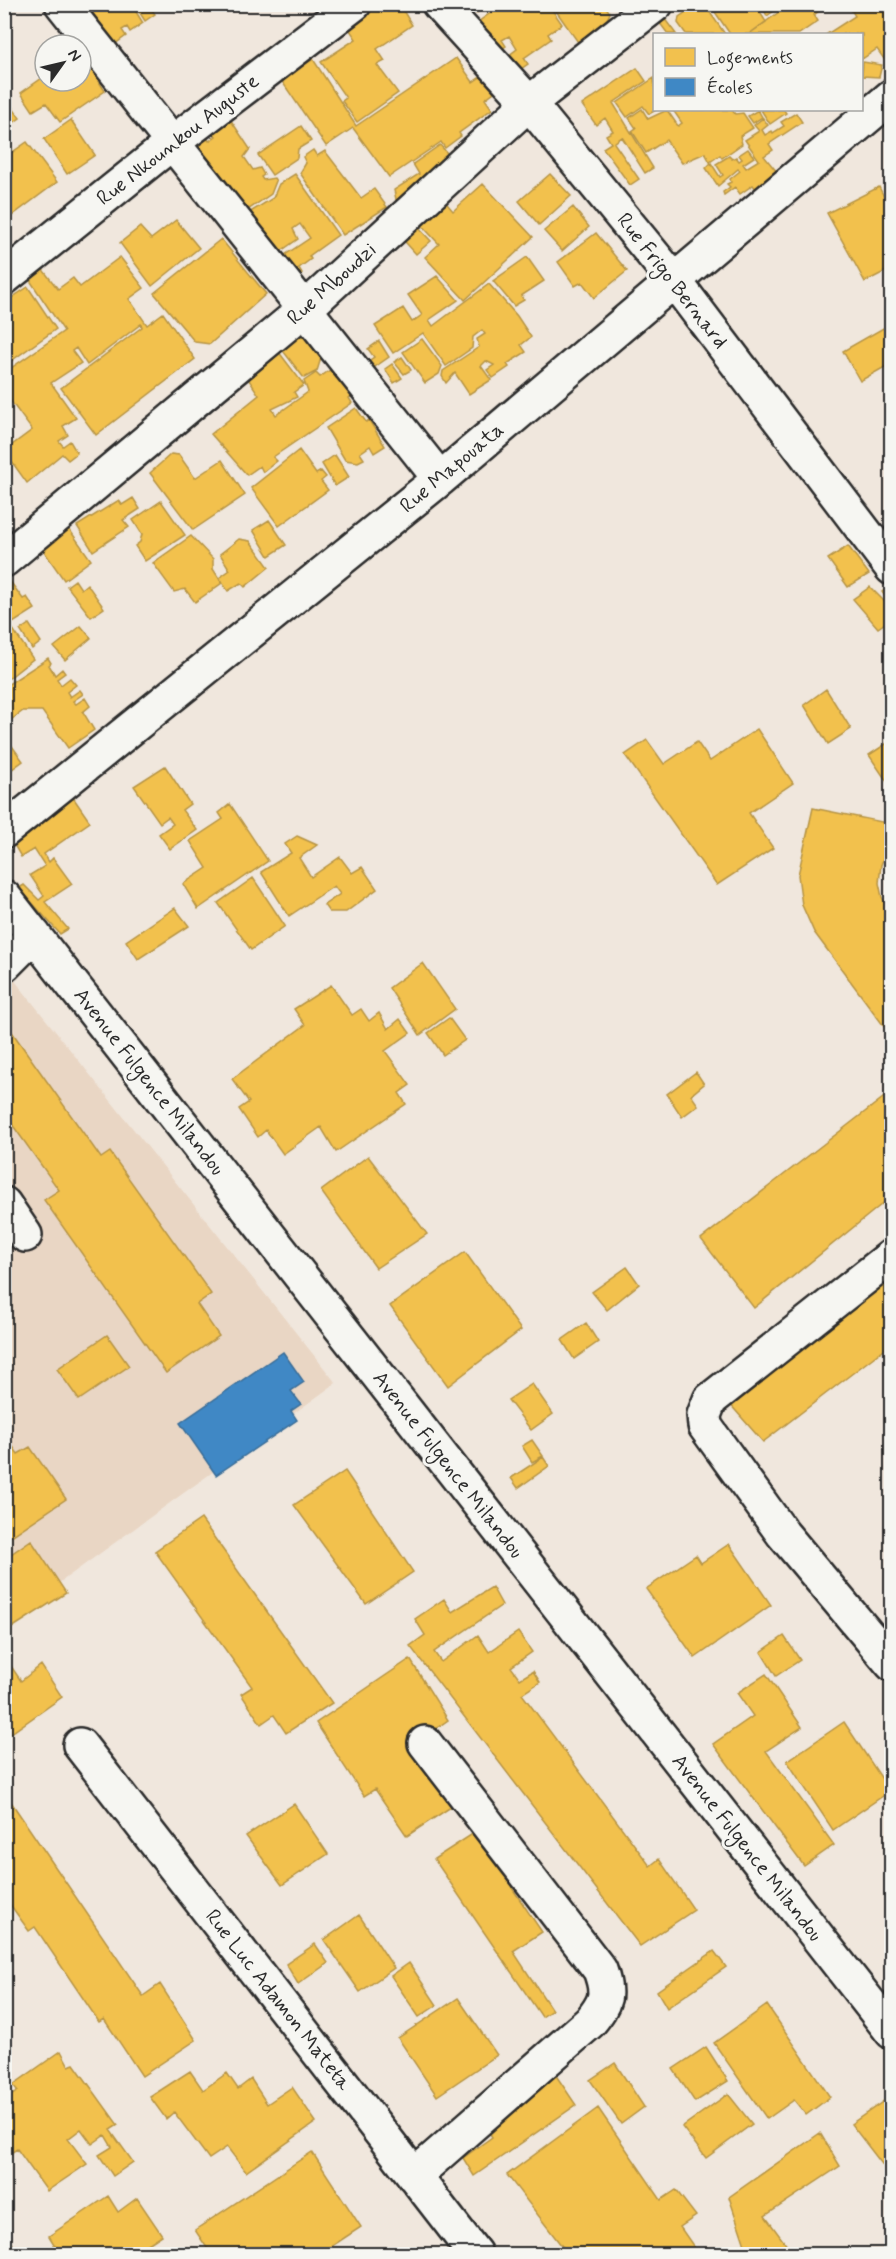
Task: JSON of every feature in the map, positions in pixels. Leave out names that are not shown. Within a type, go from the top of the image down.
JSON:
[{"type":"street","points":[[62,4],[440,479]]},
{"type":"street","name":"Rue Nkounkou Auguste","points":[[4,278],[172,143],[354,4]]},
{"type":"street","name":"Rue Frigo Bernard","points":[[439,4],[529,103],[673,279],[891,568]]},
{"type":"street","name":"Rue Mboudzi","points":[[4,560],[306,308],[529,103],[656,4]]},
{"type":"street","name":"Rue Mapouata","points":[[4,831],[440,479],[891,96]]},
{"type":"street","name":"Avenue Fulgence Milandou","points":[[4,897],[891,2032]]},
{"type":"street","points":[[4,965],[34,934]]},
{"type":"street","points":[[4,1204],[25,1235]]},
{"type":"street","points":[[891,1256],[710,1400],[704,1415],[705,1426],[783,1534],[891,1664]]},
{"type":"street","points":[[414,2176],[590,2022],[602,2007],[607,1989],[600,1970],[425,1743]]},
{"type":"street","name":"Rue Luc Adamon Mateta","points":[[80,1745],[475,2254]]},
{"type":"shaded area","points":[[4,967],[336,1383],[5,1622],[4,1622]]},
{"type":"building: Logements","points":[[70,4],[148,4],[155,14],[145,21],[135,5],[133,7],[143,23],[130,32],[127,27],[122,30],[126,36],[115,44]]},
{"type":"building: Logements","points":[[380,4],[399,4],[412,25],[377,49],[385,61],[377,65],[398,93],[357,122],[342,101],[346,98],[321,62],[356,39],[348,27]]},
{"type":"building: Logements","points":[[470,4],[483,4],[485,8],[476,13]]},
{"type":"building: Logements","points":[[503,4],[548,4],[562,24],[548,34],[551,39],[524,58],[528,64],[518,71],[508,56],[517,49],[509,36],[502,40],[506,46],[500,50],[478,22]]},
{"type":"building: Logements","points":[[604,4],[610,13],[601,31],[580,45],[554,8],[560,5]]},
{"type":"building: Logements","points":[[698,4],[704,4],[724,33],[685,33],[678,23],[679,17]]},
{"type":"building: Logements","points":[[718,4],[755,4],[766,22],[750,33],[729,33],[713,9]]},
{"type":"building: Logements","points":[[761,4],[780,4],[781,6],[767,16]]},
{"type":"building: Logements","points":[[790,4],[828,4],[814,15],[818,21],[800,33],[750,33]]},
{"type":"building: Logements","points":[[848,4],[892,4],[892,54],[884,59],[877,49],[863,58],[863,33],[829,33],[855,16]]},
{"type":"building: Logements","points":[[664,18],[675,33],[667,33],[659,22]]},
{"type":"building: Logements","points":[[456,58],[473,82],[482,76],[494,92],[485,99],[492,109],[459,133],[461,136],[445,148],[441,142],[389,177],[353,128],[326,146],[281,80],[313,59],[356,126]]},
{"type":"building: Logements","points":[[863,62],[882,65],[879,77],[863,76]]},
{"type":"building: Logements","points":[[637,68],[646,81],[613,103],[653,168],[645,173],[622,137],[614,143],[639,179],[630,185],[603,148],[611,143],[606,135],[613,131],[605,118],[596,125],[582,105]]},
{"type":"building: Logements","points":[[93,72],[105,91],[60,122],[46,103],[33,111],[21,93],[33,84],[33,93],[93,93]]},
{"type":"building: Logements","points":[[653,79],[654,111],[649,114],[643,106],[627,117],[617,103]]},
{"type":"building: Logements","points":[[4,98],[20,118],[4,129]]},
{"type":"building: Logements","points":[[642,109],[648,119],[668,111],[678,126],[682,123],[674,111],[733,111],[735,114],[743,113],[753,128],[740,136],[742,144],[722,158],[720,155],[710,162],[705,153],[682,163],[666,140],[646,153],[632,131],[636,128],[629,118]]},
{"type":"building: Logements","points":[[759,111],[762,117],[753,123],[748,116]]},
{"type":"building: Logements","points":[[762,111],[785,111],[786,113],[770,124]]},
{"type":"building: Logements","points":[[796,113],[802,122],[769,144],[773,150],[764,156],[786,183],[761,195],[753,185],[740,194],[735,187],[724,195],[723,192],[730,187],[727,184],[731,182],[730,179],[740,171],[738,169],[718,186],[706,168],[711,163],[720,177],[723,175],[716,164],[729,156],[732,159],[736,157],[739,161],[742,159],[739,155],[748,149],[754,157],[743,164],[746,168],[759,160],[745,140],[759,131],[754,125],[763,118],[768,125],[762,130],[765,135],[772,131],[773,133],[784,126],[781,122]]},
{"type":"building: Logements","points":[[230,119],[250,149],[244,157],[253,170],[260,168],[264,175],[261,177],[263,180],[274,178],[276,181],[271,194],[242,214],[192,148],[207,138],[209,141],[216,136],[213,131]]},
{"type":"building: Logements","points":[[71,120],[95,155],[67,174],[44,139]]},
{"type":"building: Logements","points":[[301,126],[311,141],[298,149],[297,158],[272,175],[258,155]]},
{"type":"building: Logements","points":[[27,142],[57,182],[5,221],[4,158]]},
{"type":"building: Logements","points":[[465,142],[470,149],[451,169],[387,227],[384,225],[397,204],[394,190],[419,174],[413,164],[440,145],[447,153],[446,161],[449,162],[450,151]]},
{"type":"building: Logements","points":[[313,150],[317,156],[325,151],[361,198],[374,189],[387,207],[343,235],[300,173],[306,163],[303,157]]},
{"type":"building: Logements","points":[[295,174],[338,235],[309,256],[311,259],[299,268],[302,273],[291,281],[276,261],[310,238],[300,224],[293,229],[298,239],[271,258],[244,216],[273,198],[279,184]]},
{"type":"building: Logements","points":[[550,174],[571,196],[539,225],[519,201]]},
{"type":"building: Logements","points":[[483,184],[533,237],[465,300],[425,257],[439,244],[416,219],[442,198],[453,211]]},
{"type":"building: Logements","points":[[879,187],[892,212],[892,268],[865,282],[827,213]]},
{"type":"building: Logements","points":[[573,207],[589,227],[562,251],[544,231]]},
{"type":"building: Logements","points":[[176,220],[199,248],[152,286],[120,243],[140,227],[151,239]]},
{"type":"building: Logements","points":[[412,221],[431,241],[416,254],[398,234]]},
{"type":"building: Logements","points":[[596,233],[627,271],[594,298],[582,282],[575,286],[558,262]]},
{"type":"building: Logements","points":[[221,239],[266,294],[210,344],[195,342],[154,293]]},
{"type":"building: Logements","points":[[120,257],[144,288],[129,299],[147,325],[163,313],[195,359],[96,435],[61,388],[142,327],[141,324],[87,365],[76,348],[72,351],[81,363],[51,383],[76,418],[63,426],[68,435],[59,441],[63,446],[70,441],[77,453],[68,460],[62,454],[27,483],[4,451],[32,430],[4,392],[4,373],[64,331],[23,270],[37,262],[58,289],[73,278],[80,287]]},
{"type":"building: Logements","points":[[527,257],[544,281],[521,296],[524,300],[514,306],[493,281]]},
{"type":"building: Logements","points":[[437,276],[458,300],[429,320],[433,326],[489,284],[517,316],[531,337],[521,345],[526,352],[507,364],[509,367],[493,378],[487,370],[494,365],[486,361],[481,366],[491,380],[469,394],[455,373],[446,383],[442,376],[443,371],[479,347],[477,339],[485,334],[482,330],[473,337],[472,348],[446,366],[423,333],[393,353],[375,326],[403,308],[412,322],[422,315],[408,295]]},
{"type":"building: Logements","points":[[28,287],[56,329],[4,366],[4,303]]},
{"type":"building: Logements","points":[[892,323],[892,363],[860,381],[843,351]]},
{"type":"building: Logements","points":[[300,327],[321,358],[317,371],[304,378],[277,343]]},
{"type":"building: Logements","points":[[422,339],[442,366],[439,374],[425,383],[403,352]]},
{"type":"building: Logements","points":[[379,341],[389,357],[369,371],[367,362],[374,357],[368,349]]},
{"type":"building: Logements","points":[[278,351],[304,385],[294,392],[297,397],[272,409],[276,415],[308,392],[304,381],[316,373],[320,377],[330,370],[336,378],[345,372],[361,391],[349,398],[352,403],[273,457],[277,461],[263,472],[260,466],[247,475],[211,434],[259,395],[245,374]]},
{"type":"building: Logements","points":[[402,357],[411,370],[404,374],[394,362]]},
{"type":"building: Logements","points":[[392,364],[402,378],[394,383],[385,369]]},
{"type":"building: Logements","points":[[356,408],[366,422],[369,420],[385,446],[374,453],[370,446],[360,453],[364,459],[358,462],[345,460],[326,428]]},
{"type":"building: Logements","points":[[299,450],[316,474],[321,471],[326,477],[321,481],[328,490],[279,526],[251,488]]},
{"type":"building: Logements","points":[[171,454],[179,455],[195,478],[222,460],[245,495],[193,530],[150,473]]},
{"type":"building: Logements","points":[[335,455],[349,477],[335,486],[322,464]]},
{"type":"building: Logements","points":[[133,498],[140,509],[123,520],[129,527],[93,551],[77,526],[119,500],[122,505]]},
{"type":"building: Logements","points":[[161,501],[185,535],[145,561],[135,546],[140,542],[142,534],[133,520]]},
{"type":"building: Logements","points":[[269,520],[286,545],[269,556],[253,530]]},
{"type":"building: Logements","points":[[69,529],[91,560],[64,580],[41,547]]},
{"type":"building: Logements","points":[[191,536],[213,559],[213,569],[222,583],[195,602],[185,589],[174,592],[153,563]]},
{"type":"building: Logements","points":[[239,539],[250,541],[269,567],[245,587],[241,583],[228,591],[219,578],[230,570],[220,554]]},
{"type":"building: Logements","points":[[848,546],[869,574],[848,587],[828,559]]},
{"type":"building: Logements","points":[[9,580],[23,599],[27,597],[35,609],[13,623],[4,612],[4,583]]},
{"type":"building: Logements","points":[[75,580],[81,589],[87,584],[104,608],[91,617],[67,586]]},
{"type":"building: Logements","points":[[892,586],[892,606],[882,592]]},
{"type":"building: Logements","points":[[870,587],[892,609],[892,618],[878,628],[853,599]]},
{"type":"building: Logements","points":[[4,616],[33,659],[4,682]]},
{"type":"building: Logements","points":[[29,624],[41,642],[32,649],[20,630]]},
{"type":"building: Logements","points":[[81,626],[91,638],[65,660],[54,647]]},
{"type":"building: Logements","points":[[48,658],[55,675],[62,669],[65,673],[57,679],[61,685],[70,678],[76,685],[67,692],[70,697],[80,690],[83,694],[73,701],[76,704],[85,698],[90,706],[83,712],[94,730],[68,748],[42,711],[23,711],[4,725],[4,687]]},
{"type":"building: Logements","points":[[826,689],[851,729],[828,744],[804,705]]},
{"type":"building: Logements","points":[[757,729],[793,783],[749,813],[773,848],[717,885],[625,755],[647,740],[664,764],[697,742],[710,761]]},
{"type":"building: Logements","points":[[4,735],[23,761],[4,775]]},
{"type":"building: Logements","points":[[892,740],[892,789],[869,755]]},
{"type":"building: Logements","points":[[165,766],[190,804],[182,810],[197,830],[170,849],[159,834],[173,824],[168,817],[160,823],[134,786]]},
{"type":"building: Logements","points":[[68,790],[90,822],[44,854],[49,862],[53,858],[72,884],[45,902],[68,929],[60,934],[19,888],[24,885],[39,900],[44,896],[30,875],[45,866],[34,849],[21,857],[10,838]]},
{"type":"building: Logements","points":[[230,804],[268,861],[198,909],[183,884],[207,868],[190,841],[223,819],[219,813]]},
{"type":"building: Logements","points":[[813,808],[892,824],[892,835],[881,865],[879,883],[882,897],[892,916],[892,1037],[814,932],[802,905],[798,875]]},
{"type":"building: Logements","points":[[297,836],[317,845],[299,858],[311,877],[340,857],[352,873],[362,867],[377,889],[346,912],[329,912],[324,905],[340,894],[334,886],[289,916],[261,872],[291,853],[285,844]]},
{"type":"building: Logements","points":[[253,878],[285,926],[251,950],[218,903]]},
{"type":"building: Logements","points":[[175,908],[189,926],[138,959],[126,941]]},
{"type":"building: Logements","points":[[423,963],[455,1009],[420,1035],[389,988]]},
{"type":"building: Logements","points":[[331,985],[352,1015],[361,1009],[369,1021],[379,1013],[388,1029],[400,1019],[410,1033],[385,1051],[410,1085],[399,1093],[406,1104],[336,1152],[321,1127],[283,1154],[266,1130],[258,1137],[239,1109],[249,1102],[232,1079],[305,1025],[294,1009]]},
{"type":"building: Logements","points":[[449,1018],[465,1040],[443,1055],[428,1033]]},
{"type":"building: Logements","points":[[5,1022],[101,1158],[110,1152],[211,1294],[197,1304],[219,1336],[166,1373],[44,1200],[59,1190],[4,1113]]},
{"type":"building: Logements","points":[[696,1072],[704,1084],[691,1095],[698,1105],[682,1117],[667,1094]]},
{"type":"building: Logements","points":[[892,1091],[892,1196],[754,1308],[701,1239]]},
{"type":"building: Logements","points":[[368,1156],[427,1234],[376,1268],[321,1191]]},
{"type":"building: Logements","points":[[465,1252],[521,1330],[448,1386],[390,1306]]},
{"type":"building: Logements","points":[[627,1267],[639,1284],[607,1310],[592,1292]]},
{"type":"building: Logements","points":[[892,1277],[892,1343],[763,1442],[729,1403]]},
{"type":"building: Logements","points":[[586,1323],[598,1342],[574,1359],[562,1340]]},
{"type":"building: Logements","points":[[107,1335],[129,1366],[79,1400],[57,1369]]},
{"type":"building: Logements","points":[[532,1384],[553,1414],[531,1430],[508,1400]]},
{"type":"building: Logements","points":[[4,1434],[18,1454],[30,1447],[66,1499],[4,1541]]},
{"type":"building: Logements","points":[[532,1440],[543,1456],[532,1462],[522,1446]]},
{"type":"building: Logements","points":[[543,1457],[549,1466],[518,1488],[511,1478]]},
{"type":"building: Logements","points":[[345,1471],[413,1572],[366,1604],[294,1505]]},
{"type":"building: Logements","points":[[201,1519],[332,1703],[286,1733],[274,1715],[261,1724],[241,1694],[252,1687],[155,1551]]},
{"type":"building: Logements","points":[[31,1540],[66,1593],[4,1633],[4,1559]]},
{"type":"building: Logements","points":[[729,1544],[771,1605],[695,1658],[646,1589],[696,1555],[701,1563]]},
{"type":"building: Logements","points":[[492,1587],[502,1605],[434,1652],[441,1662],[478,1635],[489,1652],[518,1632],[532,1652],[511,1667],[520,1679],[533,1671],[540,1682],[522,1694],[650,1866],[659,1859],[694,1910],[640,1946],[410,1646],[425,1635],[415,1619],[444,1599],[452,1612]]},
{"type":"building: Logements","points":[[784,1636],[800,1660],[776,1676],[761,1652]]},
{"type":"building: Logements","points":[[4,1656],[21,1681],[41,1665],[62,1697],[7,1736],[4,1733]]},
{"type":"building: Logements","points":[[410,1659],[448,1720],[417,1742],[460,1801],[407,1836],[375,1789],[364,1796],[316,1723]]},
{"type":"building: Logements","points":[[766,1674],[802,1727],[766,1751],[834,1845],[804,1866],[713,1744],[753,1716],[737,1693]]},
{"type":"building: Logements","points":[[844,1722],[890,1791],[833,1830],[787,1761]]},
{"type":"building: Logements","points":[[7,1796],[143,1996],[160,1984],[196,2040],[142,2076],[104,2019],[99,2022],[35,1927],[29,1931],[4,1896],[4,1798]]},
{"type":"building: Logements","points":[[294,1804],[328,1854],[282,1885],[246,1836]]},
{"type":"building: Logements","points":[[474,1833],[497,1865],[508,1858],[523,1881],[512,1888],[542,1932],[513,1951],[552,2010],[542,2017],[434,1859]]},
{"type":"building: Logements","points":[[359,1915],[394,1968],[360,1992],[324,1940]]},
{"type":"building: Logements","points":[[315,1944],[328,1963],[298,1984],[286,1964]]},
{"type":"building: Logements","points":[[714,1951],[726,1967],[667,2008],[657,1991]]},
{"type":"building: Logements","points":[[409,1963],[437,2005],[419,2017],[391,1976]]},
{"type":"building: Logements","points":[[458,1998],[497,2055],[437,2096],[398,2038]]},
{"type":"building: Logements","points":[[767,2005],[830,2097],[806,2115],[794,2100],[767,2119],[714,2043]]},
{"type":"building: Logements","points":[[706,2047],[728,2081],[695,2102],[673,2069]]},
{"type":"building: Logements","points":[[61,2051],[69,2066],[74,2064],[118,2125],[110,2130],[133,2162],[113,2176],[99,2155],[112,2147],[105,2135],[92,2144],[81,2129],[68,2139],[87,2164],[47,2191],[17,2149],[4,2157],[4,2100],[18,2091],[13,2085]]},
{"type":"building: Logements","points":[[615,2063],[644,2107],[621,2124],[590,2080]]},
{"type":"building: Logements","points":[[190,2071],[203,2090],[227,2073],[238,2089],[251,2079],[267,2104],[292,2087],[316,2122],[246,2172],[227,2147],[209,2159],[174,2112],[166,2119],[150,2097]]},
{"type":"building: Logements","points":[[555,2074],[576,2105],[474,2176],[463,2158],[492,2137],[486,2127]]},
{"type":"building: Logements","points":[[728,2094],[752,2124],[706,2158],[682,2127]]},
{"type":"building: Logements","points":[[892,2096],[892,2177],[851,2124]]},
{"type":"building: Logements","points":[[598,2108],[661,2200],[676,2190],[696,2216],[680,2227],[694,2247],[684,2254],[568,2254],[507,2175]]},
{"type":"building: Logements","points":[[820,2133],[840,2166],[765,2216],[793,2254],[748,2254],[729,2197]]},
{"type":"building: Logements","points":[[312,2152],[361,2227],[320,2254],[211,2254],[195,2230]]},
{"type":"building: Logements","points":[[108,2196],[118,2212],[137,2198],[162,2235],[145,2246],[151,2254],[60,2254],[49,2236]]},
{"type":"building: Logements","points":[[11,2242],[19,2254],[4,2254],[4,2246]]},
{"type":"building: Écoles","points":[[283,1352],[304,1382],[291,1391],[301,1404],[291,1411],[297,1420],[216,1475],[180,1423]]}]
